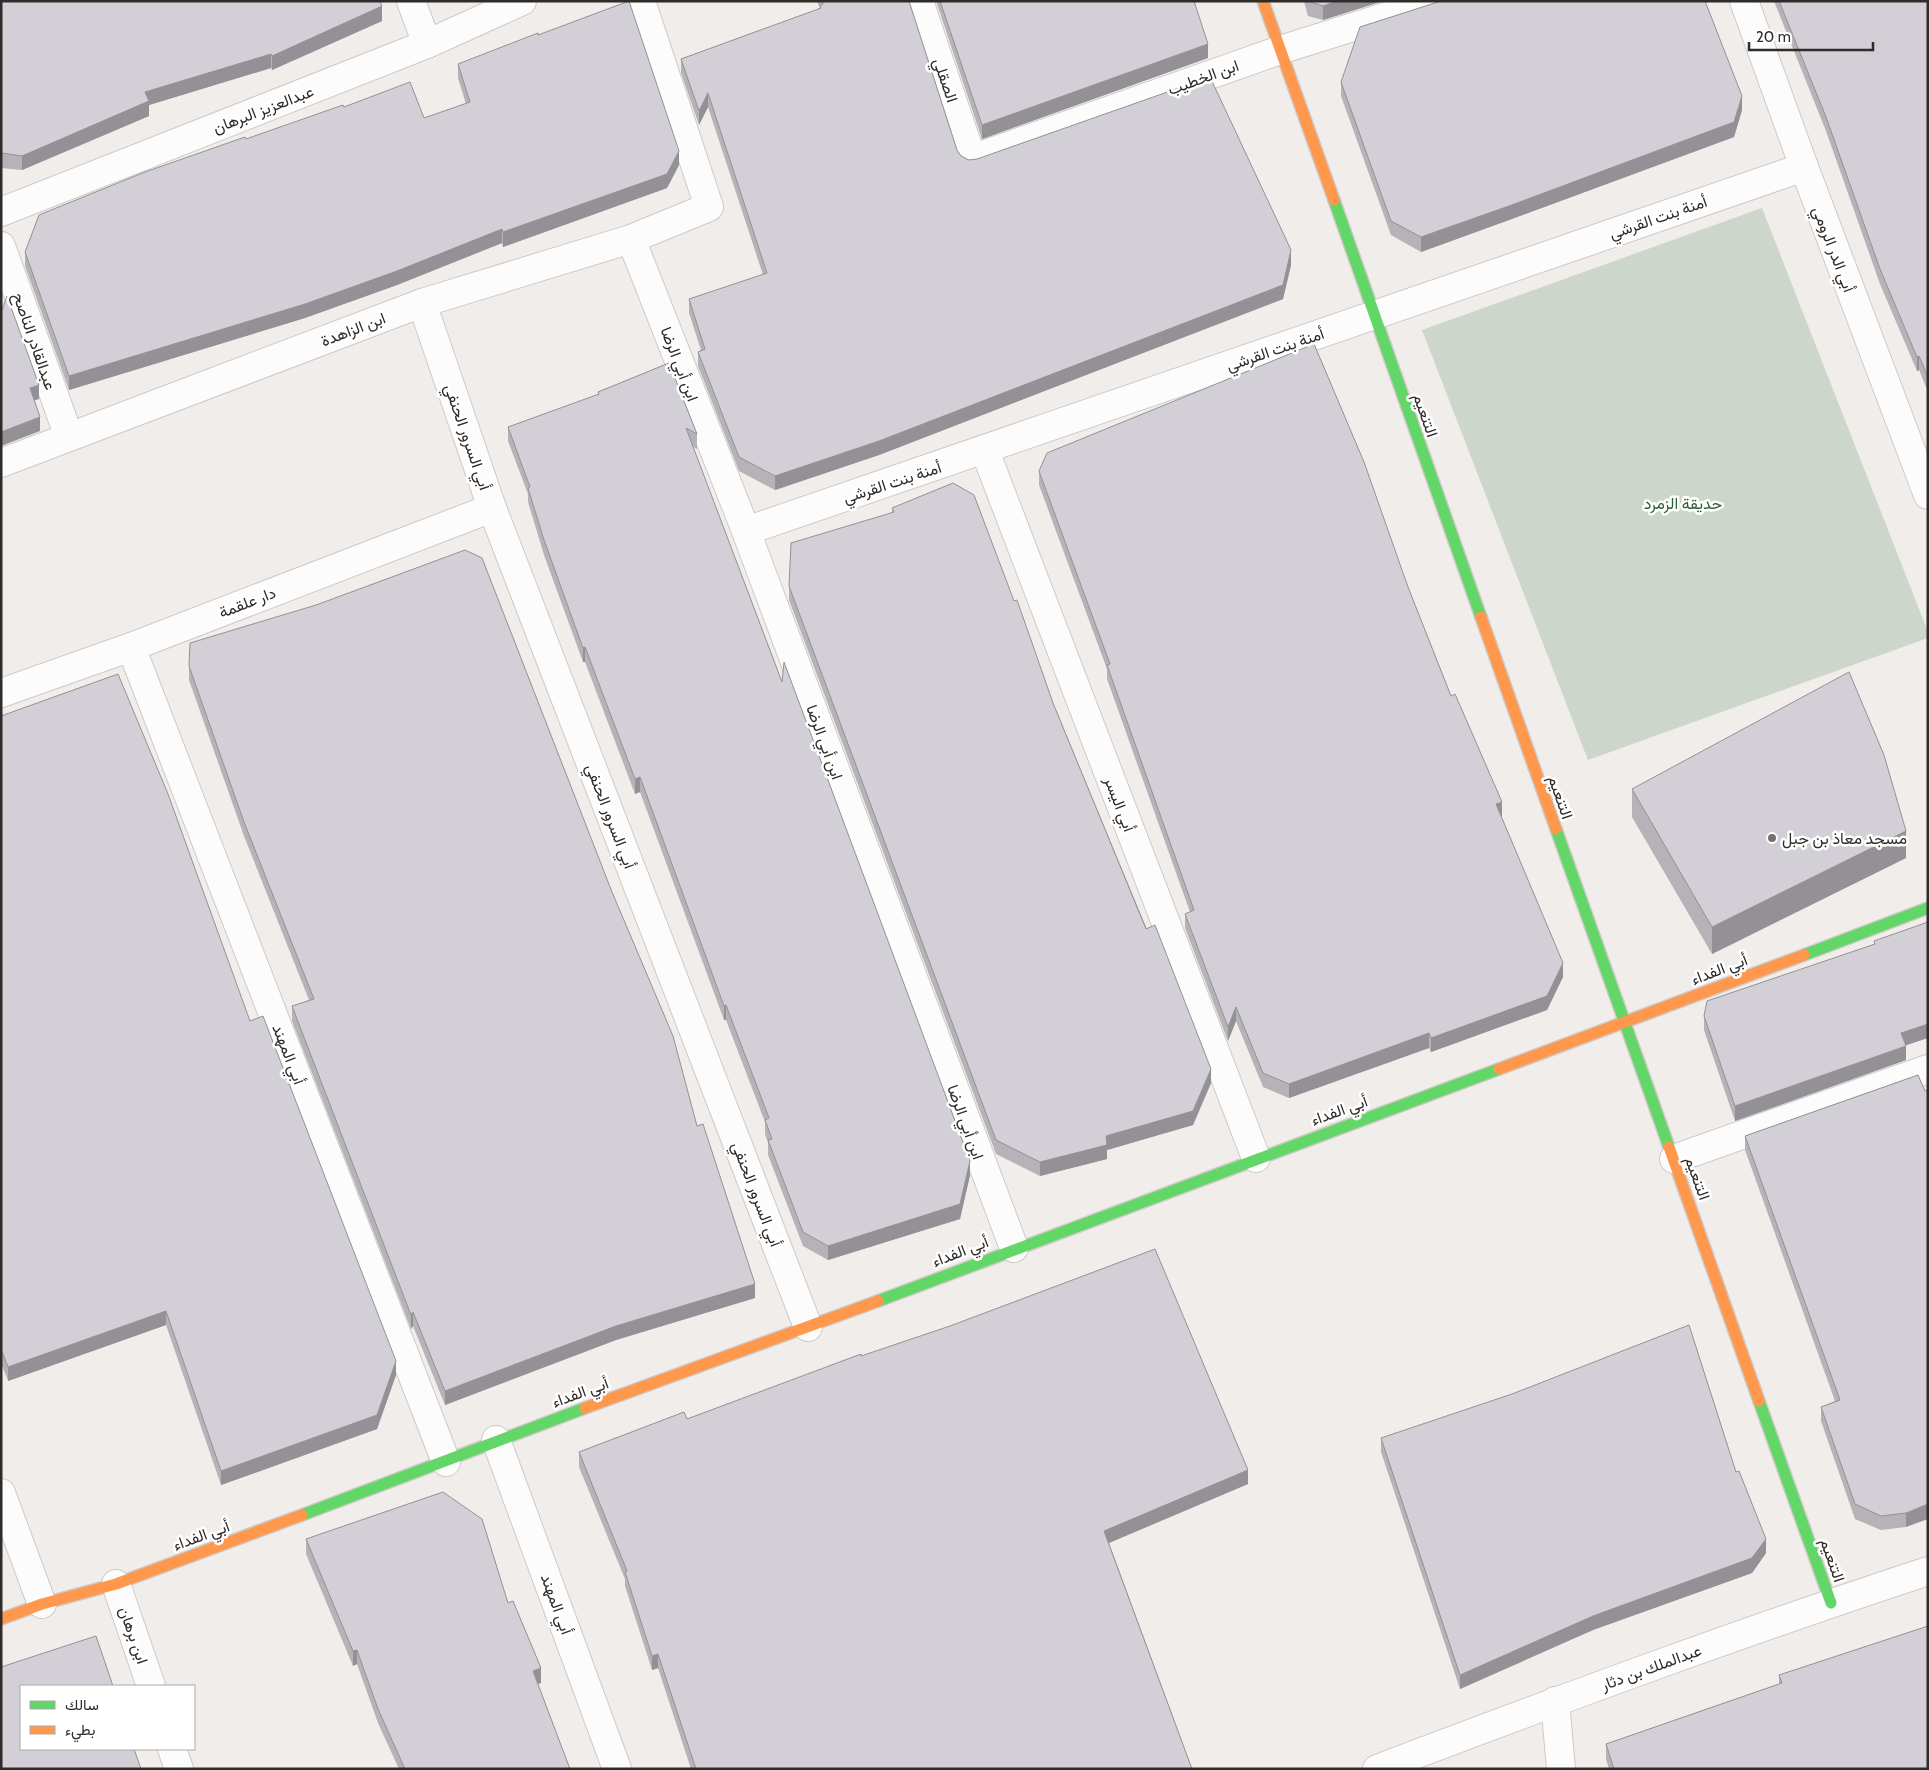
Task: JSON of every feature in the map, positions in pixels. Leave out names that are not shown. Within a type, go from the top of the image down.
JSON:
[{"type":"street","points":[[411,1],[426,44]]},
{"type":"street","name":"عبدالعزيز البرهان","points":[[1,212],[426,44],[522,1]]},
{"type":"street","name":"ابن الزاهدة","points":[[1,463],[422,303],[631,238],[710,207],[641,1]]},
{"type":"street","name":"الصقلي","points":[[919,1],[972,159]]},
{"type":"street","name":"التنعيم","points":[[1263,1],[1831,1603]]},
{"type":"street","name":"ابن الخطيب","points":[[972,159],[1280,50],[1436,1]]},
{"type":"street","name":"أبي الدر الرومي","points":[[1744,1],[1804,168],[1928,495]]},
{"type":"street","name":"أمنة بنت القرشي","points":[[746,531],[985,451],[1373,314],[1804,168]]},
{"type":"street","name":"ابن أبي الرضا","points":[[631,238],[746,531],[1014,1248]]},
{"type":"street","name":"عبدالقادر الناصح","points":[[1,246],[69,437]]},
{"type":"street","name":"أبي السرور الحنفي","points":[[422,303],[492,508],[808,1327]]},
{"type":"street","name":"أبي اليسر","points":[[985,451],[1256,1158]]},
{"type":"street","name":"دار علقمة","points":[[1,693],[131,647],[492,508]]},
{"type":"street","name":"أبي المهند","points":[[131,647],[446,1462]]},
{"type":"street","name":"أبي الفداء","points":[[1,1619],[42,1604],[116,1584],[446,1462],[496,1440],[808,1327],[1014,1248],[1928,908]]},
{"type":"street","points":[[1674,1159],[1928,1069]]},
{"type":"street","name":"أبي المهند","points":[[496,1440],[617,1769]]},
{"type":"street","points":[[1,1493],[42,1604]]},
{"type":"street","name":"عبدالملك بن دثار","points":[[1377,1769],[1555,1701],[1831,1603],[1928,1571]]},
{"type":"street","name":"ابن برهان","points":[[116,1584],[151,1685]]},
{"type":"street","points":[[1555,1701],[1561,1769]]},
{"type":"street","points":[[172,1750],[179,1769]]},
{"type":"green space","name":"حديقة الزمرد","points":[[1762,208],[1928,632],[1928,638],[1588,760],[1422,330]]},
{"type":"building","points":[[1,1],[380,1],[382,6],[272,56],[271,54],[145,92],[149,101],[22,156],[1,153]]},
{"type":"building","points":[[629,1],[679,151],[667,174],[503,232],[502,229],[397,271],[305,304],[69,376],[25,252],[39,215],[145,172],[245,137],[246,139],[343,105],[344,107],[410,82],[424,118],[470,102],[458,64]]},
{"type":"building","points":[[822,1],[909,1],[957,150],[961,156],[969,160],[977,159],[1210,77],[1291,250],[1283,285],[879,441],[775,476],[739,457],[698,352],[705,349],[689,299],[767,273],[708,93],[699,111],[681,59],[821,8]]},
{"type":"building","points":[[940,1],[1194,1],[1208,44],[982,125]]},
{"type":"building","points":[[1308,1],[1337,1],[1323,6]]},
{"type":"building","points":[[1441,1],[1705,1],[1742,96],[1734,122],[1421,237],[1391,221],[1341,82],[1360,27]]},
{"type":"building","points":[[1779,1],[1928,1],[1928,377],[1919,356],[1917,357],[1880,269],[1826,117]]},
{"type":"building","points":[[7,296],[39,385],[30,388],[40,417],[1,432],[1,308],[2,310]]},
{"type":"building","points":[[1314,344],[1364,462],[1408,587],[1451,696],[1455,694],[1502,802],[1496,804],[1563,963],[1547,996],[1431,1038],[1429,1033],[1289,1084],[1263,1073],[1236,1007],[1228,1027],[1185,914],[1194,910],[1107,665],[1110,664],[1039,471],[1047,453]]},
{"type":"building","points":[[669,363],[697,434],[686,428],[782,682],[784,662],[970,1161],[960,1204],[828,1246],[803,1232],[768,1140],[772,1139],[765,1120],[769,1118],[726,1005],[724,1006],[640,777],[635,779],[585,647],[583,648],[544,540],[528,488],[530,487],[508,427],[599,394],[598,392]]},
{"type":"building","points":[[953,483],[974,495],[1014,601],[1017,600],[1053,703],[1146,929],[1155,925],[1211,1069],[1193,1111],[1106,1136],[1107,1145],[1040,1162],[996,1140],[789,586],[791,543],[894,512],[892,508]]},
{"type":"building","points":[[465,550],[482,558],[612,892],[673,1036],[697,1126],[703,1124],[755,1284],[616,1326],[445,1391],[413,1312],[411,1315],[292,1006],[314,999],[244,822],[189,666],[190,643],[316,605]]},
{"type":"building","name":"مسجد معاذ بن جبل","points":[[1849,672],[1884,755],[1906,831],[1712,927],[1632,789]]},
{"type":"building","points":[[118,674],[168,794],[250,1021],[263,1016],[396,1361],[377,1415],[221,1471],[166,1311],[8,1367],[1,1349],[1,716]]},
{"type":"building","points":[[1928,922],[1928,1024],[1901,1033],[1906,1046],[1735,1106],[1704,1016],[1707,1001],[1875,944],[1874,941]]},
{"type":"building","points":[[1918,1075],[1925,1091],[1928,1090],[1928,1504],[1906,1513],[1881,1516],[1855,1504],[1821,1407],[1840,1400],[1745,1136]]},
{"type":"building","points":[[1155,1249],[1248,1470],[1104,1531],[1192,1769],[696,1769],[658,1654],[652,1656],[625,1572],[627,1571],[579,1452],[684,1412],[687,1419],[861,1354],[861,1356],[950,1326]]},
{"type":"building","points":[[1689,1325],[1736,1472],[1739,1471],[1766,1539],[1752,1558],[1593,1616],[1460,1675],[1381,1438],[1512,1394]]},
{"type":"building","points":[[443,1492],[482,1519],[508,1603],[513,1601],[541,1668],[533,1671],[570,1769],[405,1769],[378,1709],[357,1650],[353,1651],[306,1539]]},
{"type":"building","points":[[1928,1626],[1928,1769],[1614,1769],[1606,1744],[1782,1683],[1779,1675]]},
{"type":"building","points":[[96,1636],[113,1685],[20,1685],[20,1750],[134,1750],[141,1769],[1,1769],[1,1667]]},
{"type":"traffic: fast","points":[[1334,200],[1481,617]]},
{"type":"traffic: fast","points":[[1556,829],[1669,1147]]},
{"type":"traffic: fast","points":[[1804,955],[1928,908]]},
{"type":"traffic: fast","points":[[878,1301],[1499,1069]]},
{"type":"traffic: fast","points":[[1759,1401],[1831,1603]]},
{"type":"traffic: fast","points":[[302,1515],[585,1408]]},
{"type":"traffic: slow","points":[[1263,1],[1334,200]]},
{"type":"traffic: slow","points":[[1481,617],[1556,829]]},
{"type":"traffic: slow","points":[[1499,1069],[1804,955]]},
{"type":"traffic: slow","points":[[1669,1147],[1759,1401]]},
{"type":"traffic: slow","points":[[585,1408],[878,1301]]},
{"type":"traffic: slow","points":[[1,1619],[42,1604],[116,1584],[302,1515]]},
{"type":"place","name":"مسجد معاذ بن جبل","points":[[1772,838]]}]
